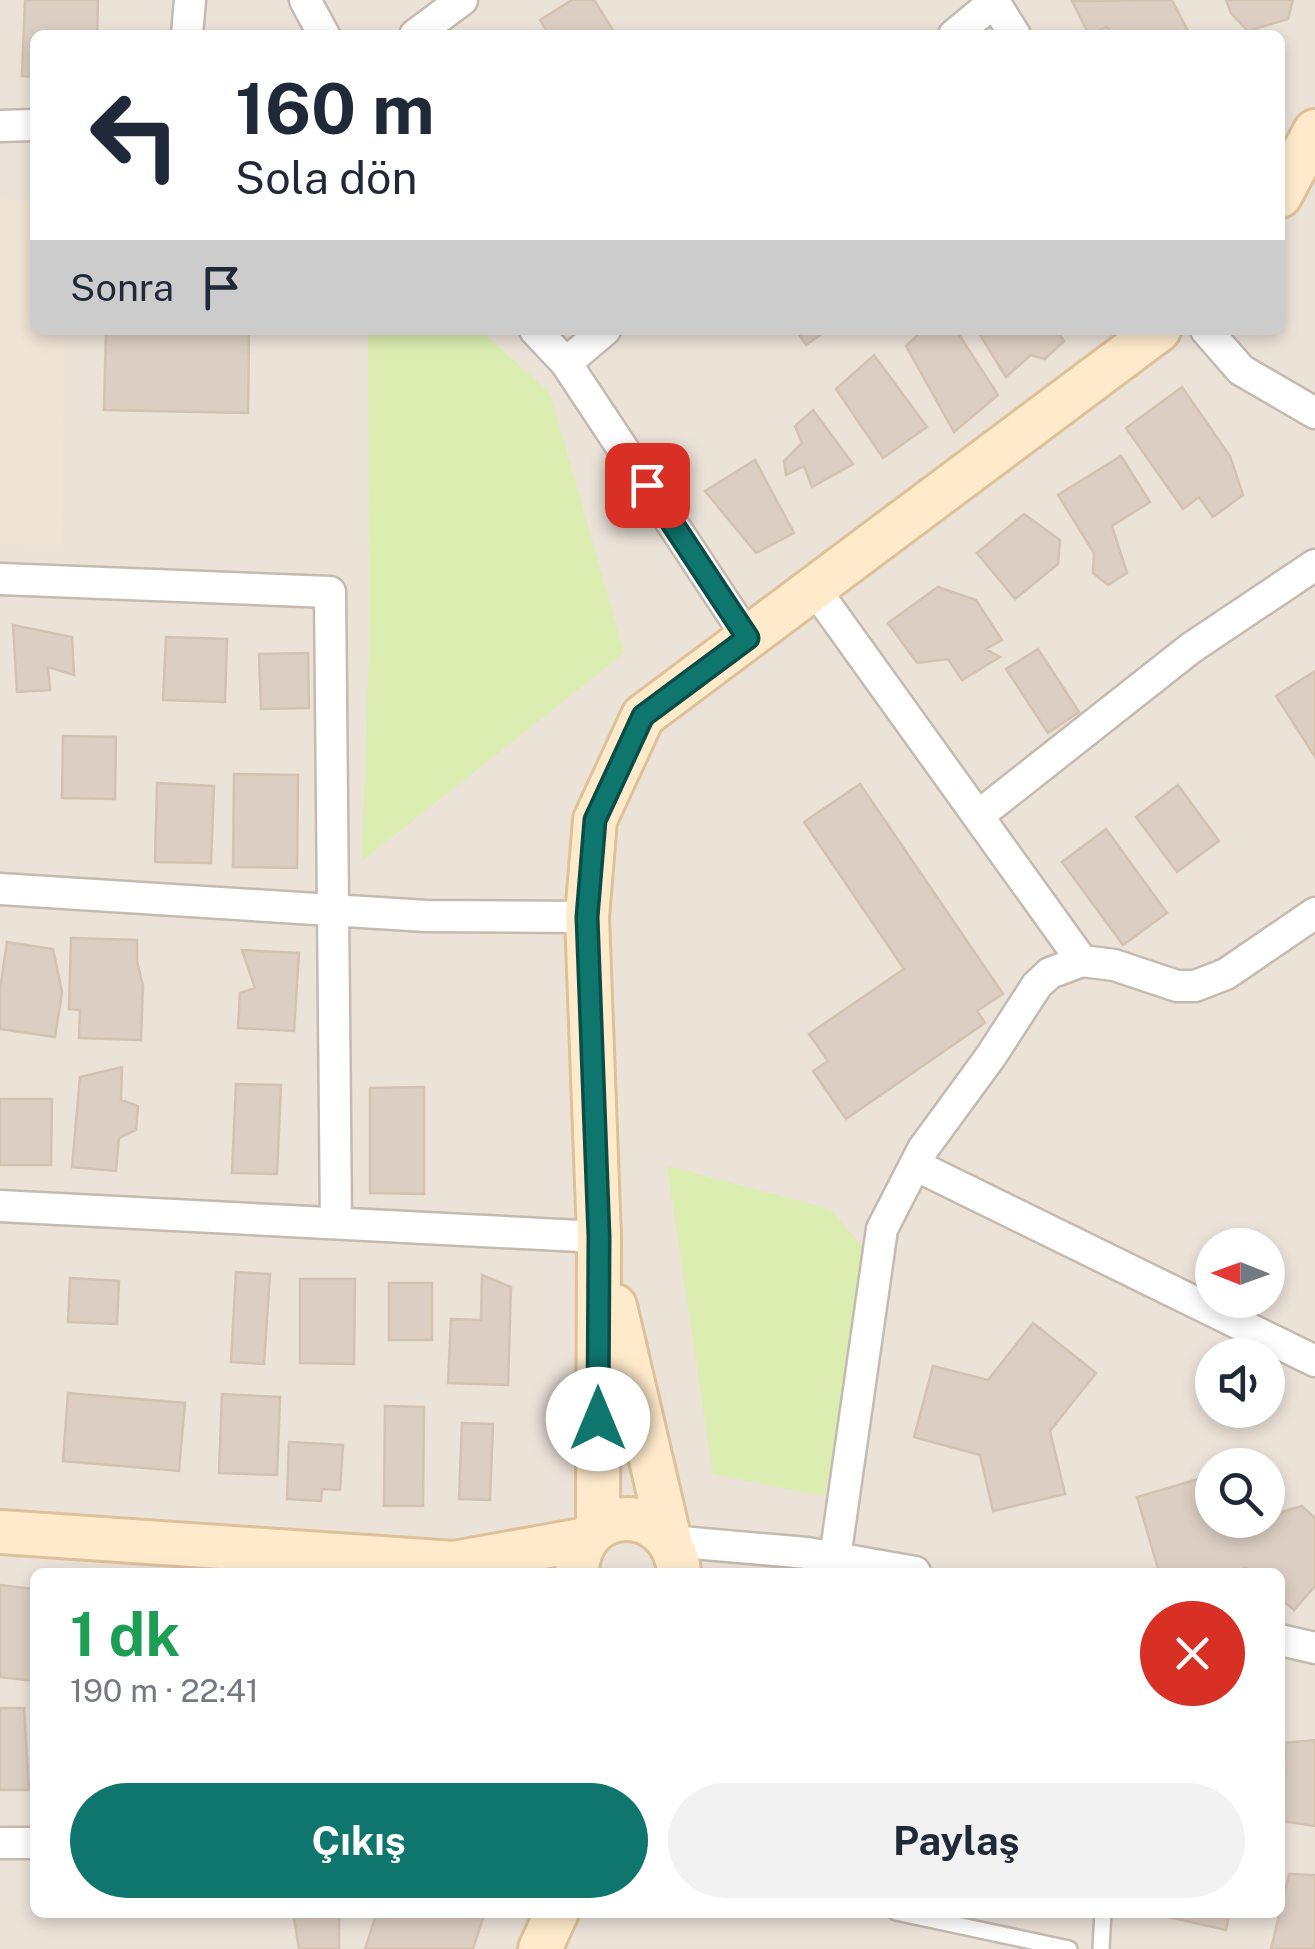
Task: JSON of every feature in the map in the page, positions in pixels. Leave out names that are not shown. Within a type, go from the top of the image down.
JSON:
[{"type":"street","points":[[187,30],[190,0]]},
{"type":"street","points":[[305,0],[321,30]]},
{"type":"street","points":[[421,30],[462,0]]},
{"type":"street","points":[[960,30],[994,1],[1012,30]]},
{"type":"street","points":[[0,126],[30,125]]},
{"type":"street","points":[[1285,187],[1315,131]]},
{"type":"street","points":[[540,335],[566,363],[748,638]]},
{"type":"street","points":[[566,363],[599,335]]},
{"type":"street","points":[[587,1546],[599,1237],[587,917],[595,820],[643,716],[1151,335]]},
{"type":"street","points":[[1210,335],[1241,370],[1315,413]]},
{"type":"street","points":[[978,816],[1190,648],[1315,565]]},
{"type":"street","points":[[0,579],[330,592],[336,1223]]},
{"type":"street","points":[[814,588],[1082,961]]},
{"type":"street","points":[[0,889],[426,916],[587,917]]},
{"type":"street","points":[[821,1555],[882,1229],[923,1149],[991,1056],[1037,984],[1050,973],[1082,961],[1114,966],[1177,986],[1195,986],[1226,974],[1315,913]]},
{"type":"street","points":[[915,1165],[1315,1361]]},
{"type":"street","points":[[0,1206],[599,1237]]},
{"type":"street","points":[[599,1237],[674,1557]]},
{"type":"street","points":[[0,1532],[471,1568],[587,1546],[613,1521],[644,1521],[674,1557]]},
{"type":"street","points":[[674,1557],[821,1555],[893,1568]]},
{"type":"street","points":[[767,1568],[821,1555]]},
{"type":"street","points":[[1285,1641],[1315,1648]]},
{"type":"street","points":[[0,1843],[30,1843]]},
{"type":"street","points":[[540,1949],[554,1918]]},
{"type":"lane","points":[[924,1918],[1069,1949]]},
{"type":"lane","points":[[1101,1949],[1103,1918]]},
{"type":"shaded area","points":[[0,0],[1315,0],[1315,1949],[0,1949]]},
{"type":"shaded area","points":[[0,199],[30,200],[30,335],[64,335],[63,546],[0,545]]},
{"type":"green space","points":[[368,335],[486,335],[550,393],[624,653],[362,861],[369,649]]},
{"type":"green space","points":[[667,1166],[830,1209],[872,1258],[824,1496],[713,1474]]},
{"type":"building","points":[[25,0],[98,0],[97,30],[30,30],[30,77],[22,76]]},
{"type":"building","points":[[572,0],[594,0],[613,30],[546,30],[540,20]]},
{"type":"building","points":[[1172,0],[1187,30],[1107,27],[1086,30],[1072,1]]},
{"type":"building","points":[[1226,0],[1293,0],[1288,19],[1251,30],[1231,13]]},
{"type":"building","points":[[106,335],[249,335],[248,413],[104,410]]},
{"type":"building","points":[[799,335],[820,335],[806,345]]},
{"type":"building","points":[[918,335],[959,335],[998,395],[954,432],[906,346]]},
{"type":"building","points":[[980,335],[1060,335],[1064,341],[1045,359],[1031,355],[1006,377]]},
{"type":"building","points":[[874,355],[927,427],[883,458],[836,389]]},
{"type":"building","points":[[1182,387],[1230,456],[1243,495],[1213,517],[1199,497],[1183,509],[1126,428]]},
{"type":"building","points":[[813,410],[853,464],[812,487],[804,466],[786,475],[784,461],[802,443],[795,426]]},
{"type":"building","points":[[1121,456],[1150,502],[1112,526],[1127,573],[1108,585],[1093,573],[1094,553],[1058,495]]},
{"type":"building","points":[[755,460],[794,533],[756,553],[705,491]]},
{"type":"building","points":[[1024,514],[1060,540],[1058,564],[1015,599],[977,553]]},
{"type":"building","points":[[938,587],[976,600],[1002,640],[986,649],[1000,657],[962,680],[948,659],[917,663],[888,623]]},
{"type":"building","points":[[13,625],[72,637],[74,675],[48,667],[50,690],[17,692]]},
{"type":"building","points":[[166,637],[227,639],[225,702],[163,700]]},
{"type":"building","points":[[1038,649],[1079,712],[1048,733],[1006,669]]},
{"type":"building","points":[[308,653],[309,708],[261,709],[259,654]]},
{"type":"building","points":[[1315,671],[1315,757],[1276,696]]},
{"type":"building","points":[[63,736],[116,737],[115,799],[62,798]]},
{"type":"building","points":[[234,774],[298,775],[297,868],[233,867]]},
{"type":"building","points":[[157,783],[214,786],[211,863],[155,862]]},
{"type":"building","points":[[860,784],[1003,994],[977,1011],[985,1023],[846,1119],[813,1071],[828,1061],[809,1034],[904,969],[804,822]]},
{"type":"building","points":[[1178,785],[1219,841],[1177,872],[1136,817]]},
{"type":"building","points":[[1106,829],[1167,913],[1123,945],[1062,862]]},
{"type":"building","points":[[71,938],[137,940],[143,986],[141,1040],[79,1038],[80,1010],[69,1009]]},
{"type":"building","points":[[7,942],[53,949],[62,992],[55,1037],[0,1029],[0,990]]},
{"type":"building","points":[[242,950],[299,953],[294,1031],[238,1028],[240,993],[255,988]]},
{"type":"building","points":[[122,1067],[121,1100],[138,1106],[136,1130],[119,1138],[116,1171],[72,1167],[80,1077]]},
{"type":"building","points":[[236,1084],[281,1085],[277,1174],[232,1173]]},
{"type":"building","points":[[424,1087],[424,1194],[370,1193],[370,1088]]},
{"type":"building","points":[[0,1099],[52,1099],[51,1165],[0,1165]]},
{"type":"building","points":[[236,1272],[270,1274],[264,1364],[231,1362]]},
{"type":"building","points":[[482,1275],[511,1287],[508,1385],[448,1383],[451,1319],[481,1320]]},
{"type":"building","points":[[70,1278],[119,1281],[117,1324],[68,1322]]},
{"type":"building","points":[[300,1279],[355,1279],[354,1364],[300,1363]]},
{"type":"building","points":[[389,1283],[432,1283],[432,1340],[389,1340]]},
{"type":"building","points":[[1033,1323],[1096,1373],[1050,1431],[1065,1494],[993,1511],[980,1455],[914,1437],[933,1366],[988,1380]]},
{"type":"building","points":[[68,1393],[185,1403],[179,1471],[63,1461]]},
{"type":"building","points":[[222,1394],[280,1397],[277,1475],[219,1473]]},
{"type":"building","points":[[385,1406],[424,1407],[423,1506],[384,1506]]},
{"type":"building","points":[[462,1423],[493,1424],[490,1500],[459,1499]]},
{"type":"building","points":[[289,1442],[343,1445],[340,1490],[322,1489],[321,1501],[287,1499]]},
{"type":"building","points":[[1195,1480],[1195,1538],[1285,1538],[1285,1511],[1302,1506],[1315,1518],[1315,1586],[1294,1610],[1285,1602],[1285,1568],[1158,1568],[1137,1497]]},
{"type":"building","points":[[0,1585],[30,1588],[30,1680],[0,1677]]},
{"type":"building","points":[[0,1708],[24,1708],[29,1790],[0,1790]]},
{"type":"building","points":[[1315,1740],[1315,1826],[1285,1821],[1285,1743]]},
{"type":"building","points":[[1289,1874],[1315,1875],[1315,1949],[1271,1949],[1278,1918],[1285,1918]]},
{"type":"building","points":[[294,1918],[340,1918],[339,1949],[299,1949]]},
{"type":"building","points":[[375,1918],[483,1918],[473,1949],[365,1949]]},
{"type":"building","points":[[1173,1918],[1229,1918],[1226,1930]]},
{"type":"route","points":[[598,1419],[599,1237],[587,917],[595,820],[643,716],[748,638],[647,485]]}]
